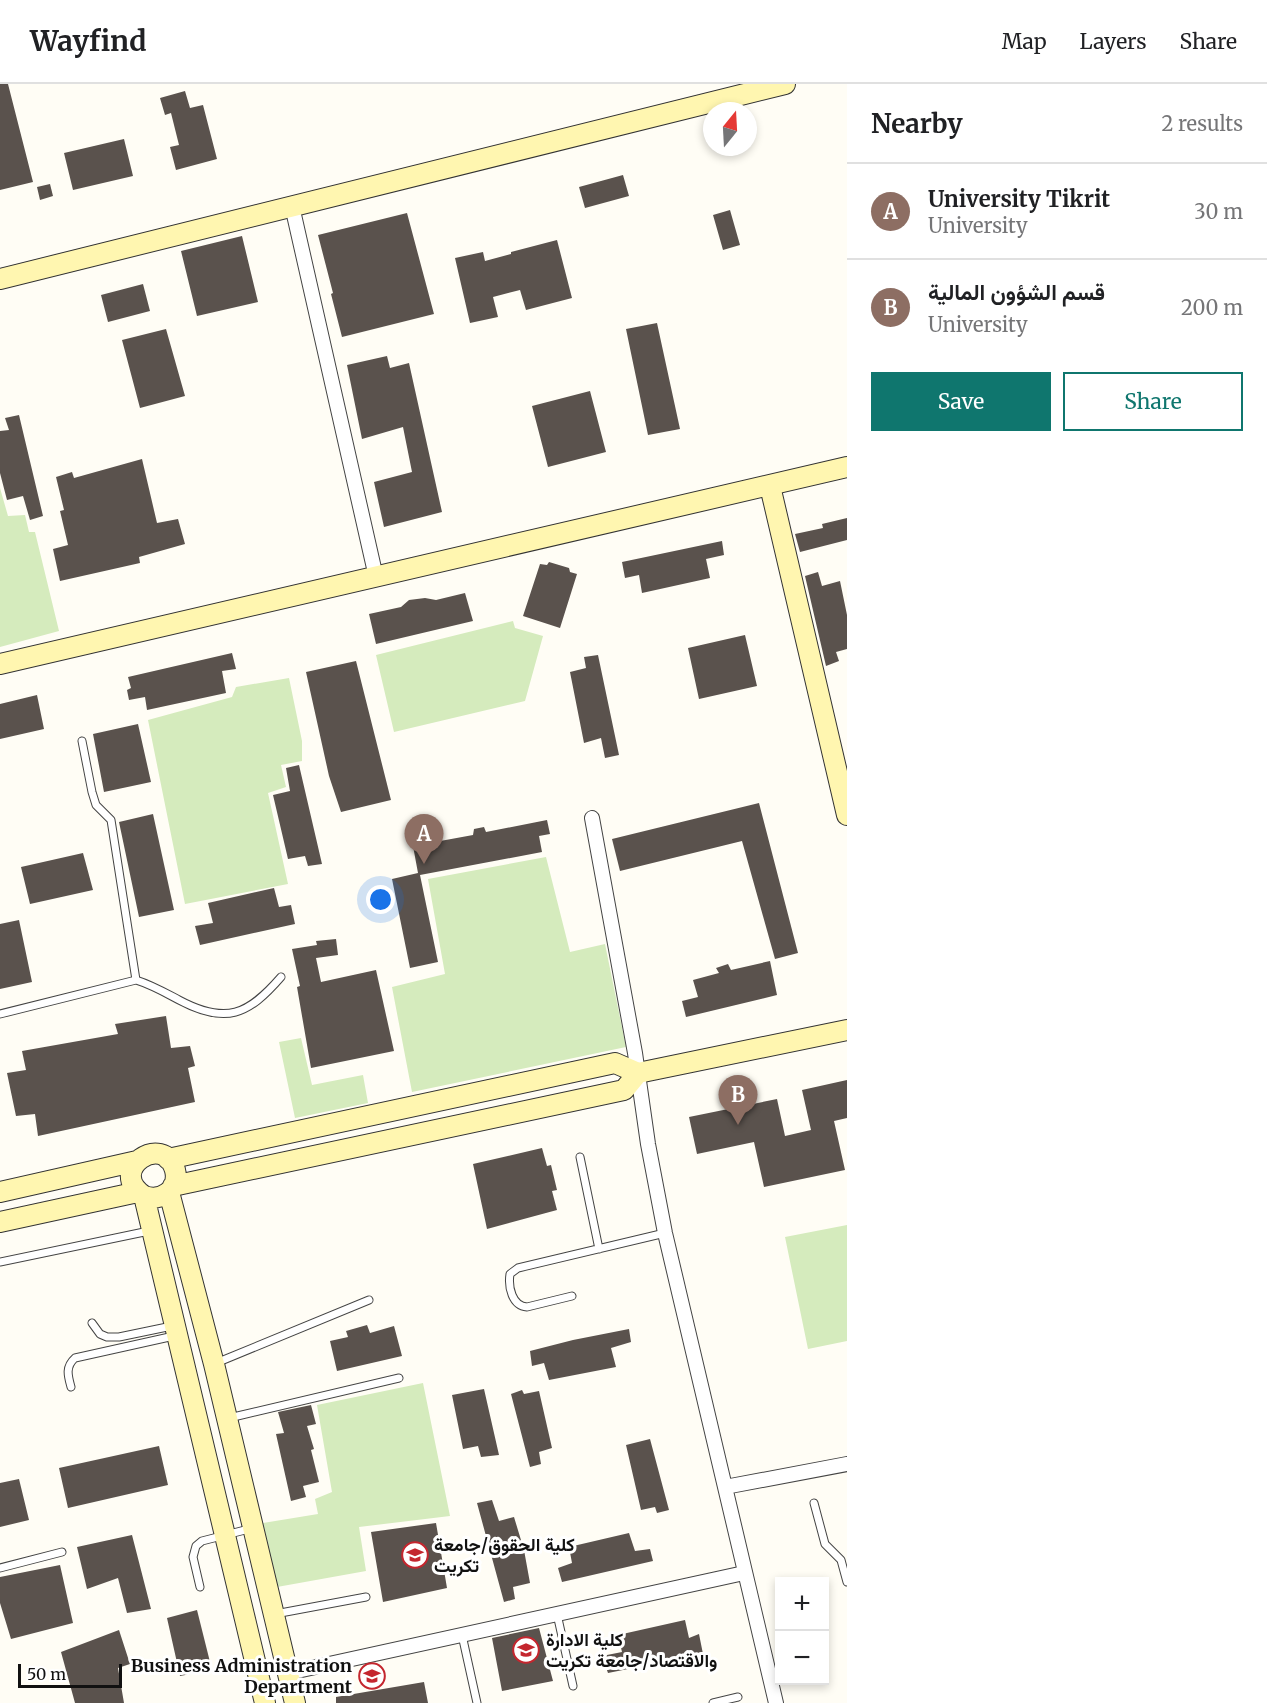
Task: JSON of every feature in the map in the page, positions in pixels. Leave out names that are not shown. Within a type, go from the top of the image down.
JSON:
[{"type":"street","points":[[0,279],[785,84]]},
{"type":"street","points":[[292,206],[376,577]]},
{"type":"street","points":[[0,664],[847,467]]},
{"type":"street","points":[[770,486],[847,815]]},
{"type":"street","points":[[592,818],[664,1233],[776,1703]]},
{"type":"street","points":[[1,1189],[137,1161],[149,1154],[168,1159],[615,1063],[638,1073],[847,1030]]},
{"type":"street","points":[[0,1222],[141,1194],[157,1198],[171,1189],[624,1090],[638,1073]]},
{"type":"street","points":[[168,1159],[176,1179],[171,1189],[295,1703]]},
{"type":"street","points":[[137,1161],[132,1168],[133,1185],[141,1194],[152,1231],[265,1703]]},
{"type":"street","points":[[725,1487],[847,1464]]},
{"type":"street","points":[[288,1672],[744,1573]]},
{"type":"lane","points":[[82,741],[96,805],[111,820],[136,980]]},
{"type":"lane","points":[[0,1014],[136,980],[153,985],[181,1001],[208,1012],[220,1015],[232,1014],[264,997],[281,977]]},
{"type":"lane","points":[[580,1157],[599,1249]]},
{"type":"lane","points":[[0,1262],[152,1231]]},
{"type":"lane","points":[[572,1296],[522,1307],[514,1300],[510,1274],[518,1268],[664,1233]]},
{"type":"lane","points":[[214,1364],[369,1300]]},
{"type":"lane","points":[[92,1323],[100,1334],[115,1338],[176,1331]]},
{"type":"lane","points":[[71,1387],[68,1370],[75,1358],[176,1331]]},
{"type":"lane","points":[[227,1419],[399,1378]]},
{"type":"lane","points":[[814,1503],[825,1544],[842,1560],[847,1582]]},
{"type":"lane","points":[[200,1587],[193,1557],[194,1549],[202,1541],[253,1527]]},
{"type":"lane","points":[[0,1568],[62,1552]]},
{"type":"lane","points":[[275,1614],[366,1597]]},
{"type":"lane","points":[[557,1614],[573,1686]]},
{"type":"lane","points":[[462,1635],[477,1703]]},
{"type":"lane","points":[[713,1703],[738,1697]]},
{"type":"green space","points":[[0,488],[8,516],[25,515],[29,532],[35,532],[59,631],[0,647]]},
{"type":"green space","points":[[513,621],[515,628],[543,636],[525,701],[394,732],[376,655]]},
{"type":"green space","points":[[289,678],[302,741],[302,761],[281,765],[286,787],[268,793],[288,884],[185,904],[148,720],[232,697],[236,687]]},
{"type":"green space","points":[[546,857],[570,952],[605,944],[626,1047],[412,1092],[392,987],[445,974],[428,879]]},
{"type":"green space","points":[[301,1038],[312,1085],[363,1075],[368,1103],[295,1118],[279,1042]]},
{"type":"green space","points":[[847,1225],[847,1341],[808,1349],[785,1237]]},
{"type":"green space","points":[[423,1383],[450,1516],[359,1527],[366,1571],[277,1587],[263,1523],[318,1514],[315,1499],[332,1492],[317,1405]]},
{"type":"building","points":[[0,84],[8,84],[33,182],[0,190]]},
{"type":"building","points":[[185,91],[190,108],[203,105],[217,159],[176,170],[170,147],[179,145],[171,113],[165,115],[160,98]]},
{"type":"building","points":[[124,139],[133,176],[73,190],[64,153]]},
{"type":"building","points":[[623,175],[629,196],[585,208],[579,187]]},
{"type":"building","points":[[50,184],[53,196],[40,200],[37,187]]},
{"type":"building","points":[[730,210],[740,245],[723,250],[713,215]]},
{"type":"building","points":[[407,213],[434,314],[342,337],[318,235]]},
{"type":"building","points":[[242,236],[258,302],[197,316],[181,251]]},
{"type":"building","points":[[557,240],[572,298],[526,310],[520,290],[493,297],[498,317],[470,323],[455,258],[483,252],[485,261]]},
{"type":"building","points":[[143,284],[150,311],[108,322],[101,295]]},
{"type":"building","points":[[657,323],[680,429],[648,435],[626,329]]},
{"type":"building","points":[[166,329],[185,396],[140,408],[122,340]]},
{"type":"building","points":[[387,356],[390,368],[409,363],[442,512],[384,527],[374,482],[412,472],[403,427],[362,439],[347,365]]},
{"type":"building","points":[[590,391],[606,452],[548,467],[532,406]]},
{"type":"building","points":[[19,415],[43,516],[30,520],[23,496],[7,500],[0,473],[0,431],[9,430],[5,418]]},
{"type":"building","points":[[142,459],[157,523],[178,519],[185,544],[139,557],[140,563],[60,581],[53,549],[68,545],[60,511],[64,510],[56,477],[72,472],[74,478]]},
{"type":"building","points":[[847,518],[847,540],[800,552],[795,534],[823,528],[822,524]]},
{"type":"building","points":[[722,541],[724,555],[706,559],[710,578],[642,593],[639,575],[625,578],[622,562]]},
{"type":"building","points":[[549,562],[569,568],[570,572],[577,574],[560,628],[523,616],[540,564],[547,565]]},
{"type":"building","points":[[818,572],[822,586],[840,581],[847,615],[847,649],[836,652],[839,661],[826,666],[805,576]]},
{"type":"building","points":[[465,593],[473,621],[376,644],[369,614],[401,607],[409,600],[425,598],[436,600]]},
{"type":"building","points":[[745,635],[757,686],[699,699],[688,648]]},
{"type":"building","points":[[232,653],[236,669],[222,671],[226,693],[147,710],[145,697],[129,700],[127,690],[131,688],[128,677]]},
{"type":"building","points":[[598,655],[619,755],[605,758],[601,738],[584,743],[570,672],[586,668],[584,657]]},
{"type":"building","points":[[356,661],[391,800],[341,812],[329,776],[306,672]]},
{"type":"building","points":[[37,695],[44,729],[0,739],[0,704]]},
{"type":"building","points":[[138,724],[151,782],[104,792],[93,734]]},
{"type":"building","points":[[299,765],[322,864],[308,866],[305,856],[288,859],[273,795],[290,791],[286,768]]},
{"type":"building","points":[[759,803],[798,953],[775,959],[742,841],[620,871],[612,839]]},
{"type":"building","points":[[153,814],[174,910],[139,917],[119,822]]},
{"type":"building","points":[[547,820],[550,834],[539,836],[542,852],[420,875],[438,962],[410,968],[392,879],[418,873],[413,846],[473,835],[474,829],[484,827],[486,832]]},
{"type":"building","points":[[83,853],[93,890],[30,904],[21,867]]},
{"type":"building","points":[[274,888],[279,907],[291,905],[295,924],[200,945],[195,926],[213,923],[208,903]]},
{"type":"building","points":[[19,920],[32,982],[0,989],[0,924]]},
{"type":"building","points":[[336,939],[338,955],[316,958],[321,982],[376,970],[394,1051],[311,1068],[297,987],[300,986],[292,949],[317,945],[316,941]]},
{"type":"building","points":[[770,961],[777,995],[686,1017],[682,1001],[698,997],[693,980],[719,973],[716,968],[728,964],[731,970]]},
{"type":"building","points":[[166,1016],[171,1048],[190,1046],[195,1066],[188,1068],[195,1102],[38,1136],[35,1114],[16,1116],[7,1073],[26,1070],[22,1051],[118,1034],[115,1024]]},
{"type":"building","points":[[847,1080],[847,1118],[834,1121],[845,1170],[764,1187],[754,1142],[697,1154],[689,1117],[777,1099],[785,1136],[811,1130],[802,1090]]},
{"type":"building","points":[[542,1148],[547,1166],[551,1165],[557,1190],[552,1191],[557,1210],[487,1229],[473,1164]]},
{"type":"building","points":[[367,1325],[370,1333],[394,1326],[402,1356],[337,1371],[330,1341],[348,1337],[346,1331]]},
{"type":"building","points":[[629,1329],[631,1342],[611,1348],[616,1367],[549,1380],[544,1363],[532,1366],[530,1351]]},
{"type":"building","points":[[484,1389],[499,1455],[481,1457],[478,1446],[463,1449],[452,1395]]},
{"type":"building","points":[[522,1390],[524,1394],[539,1391],[552,1448],[539,1452],[541,1464],[530,1467],[511,1394]]},
{"type":"building","points":[[311,1405],[316,1424],[307,1426],[314,1449],[311,1450],[319,1482],[303,1486],[306,1497],[291,1501],[276,1434],[284,1433],[278,1412]]},
{"type":"building","points":[[650,1439],[669,1510],[657,1513],[655,1507],[641,1510],[626,1445]]},
{"type":"building","points":[[159,1446],[168,1485],[68,1508],[59,1468]]},
{"type":"building","points":[[19,1479],[29,1520],[0,1527],[0,1483]]},
{"type":"building","points":[[492,1500],[499,1521],[514,1517],[524,1550],[530,1583],[513,1587],[515,1599],[504,1602],[477,1503]]},
{"type":"building","points":[[436,1523],[447,1588],[383,1602],[371,1532]]},
{"type":"building","points":[[629,1533],[635,1551],[650,1549],[653,1561],[562,1582],[558,1568],[572,1563],[569,1547]]},
{"type":"building","points":[[132,1535],[151,1609],[127,1613],[118,1578],[87,1589],[77,1547]]},
{"type":"building","points":[[60,1565],[73,1623],[11,1639],[0,1603],[0,1577]]},
{"type":"building","points":[[197,1610],[212,1670],[180,1676],[167,1618]]},
{"type":"building","points":[[685,1620],[689,1638],[699,1634],[703,1654],[608,1673],[602,1656],[622,1652],[618,1635]]},
{"type":"building","points":[[539,1628],[553,1681],[502,1691],[492,1638]]},
{"type":"building","points":[[119,1630],[130,1664],[118,1668],[124,1703],[75,1703],[61,1652]]},
{"type":"building","points":[[424,1682],[428,1703],[336,1703],[336,1697]]},
{"type":"place","name":"University Tikrit","points":[[424,864]]},
{"type":"place","name":"قسم الشؤون المالية","points":[[738,1125]]},
{"type":"place","name":"كلية الحقوق/جامعة تكريت","points":[[415,1555]]},
{"type":"place","name":"كلية الادارة والاقتصاد/جامعة تكريت","points":[[526,1650]]},
{"type":"place","name":"Business Administration Department","points":[[372,1676]]}]
